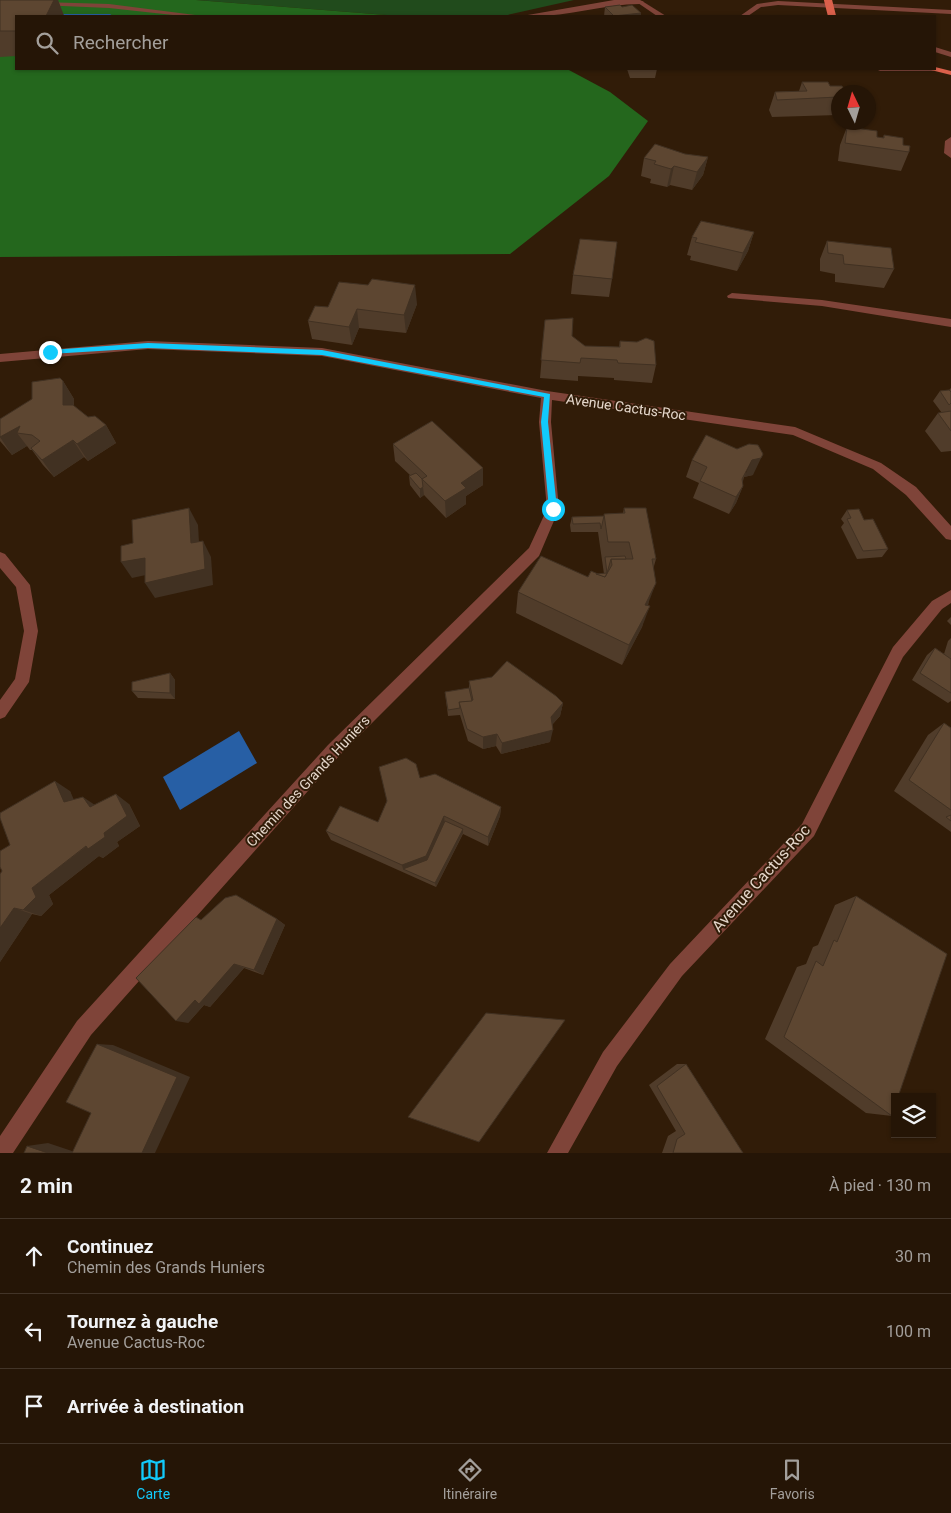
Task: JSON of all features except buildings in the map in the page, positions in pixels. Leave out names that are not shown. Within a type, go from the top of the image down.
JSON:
[{"type":"main road","points":[[828,0],[832,15]]},
{"type":"main road","points":[[936,70],[951,73]]},
{"type":"street","points":[[906,0],[911,10]]},
{"type":"street","points":[[532,15],[615,2],[643,1],[661,15]]},
{"type":"street","points":[[746,15],[759,6],[778,3],[951,12]]},
{"type":"street","points":[[33,4],[109,6],[190,15]]},
{"type":"street","points":[[881,8],[884,15]]},
{"type":"street","points":[[936,49],[951,54]]},
{"type":"street","points":[[951,140],[949,141],[948,153],[951,155]]},
{"type":"street","points":[[732,296],[822,303],[951,324]]},
{"type":"street","name":"Avenue Cactus-Roc","points":[[0,358],[50,352],[148,345],[322,352],[547,395],[796,431],[877,466],[911,491],[951,535]]},
{"type":"street","name":"Chemin des Grands Huniers","points":[[1,1153],[84,1028],[334,750],[534,552],[553,509],[544,422],[547,395]]},
{"type":"street","points":[[0,558],[23,585],[31,631],[22,682],[0,712]]},
{"type":"street","name":"Avenue Cactus-Roc","points":[[557,1153],[610,1059],[676,970],[808,830],[898,652],[937,606],[951,596]]},
{"type":"green space","points":[[0,0],[196,0],[386,15],[15,15],[15,70],[569,70],[610,92],[648,121],[609,176],[510,254],[0,257]]},
{"type":"green space","points":[[196,0],[574,0],[507,15],[386,15]]},
{"type":"water","points":[[239,731],[257,763],[180,810],[163,777]]},
{"type":"route","points":[[50,352],[148,345],[322,352],[547,395],[544,422],[553,509]]}]
